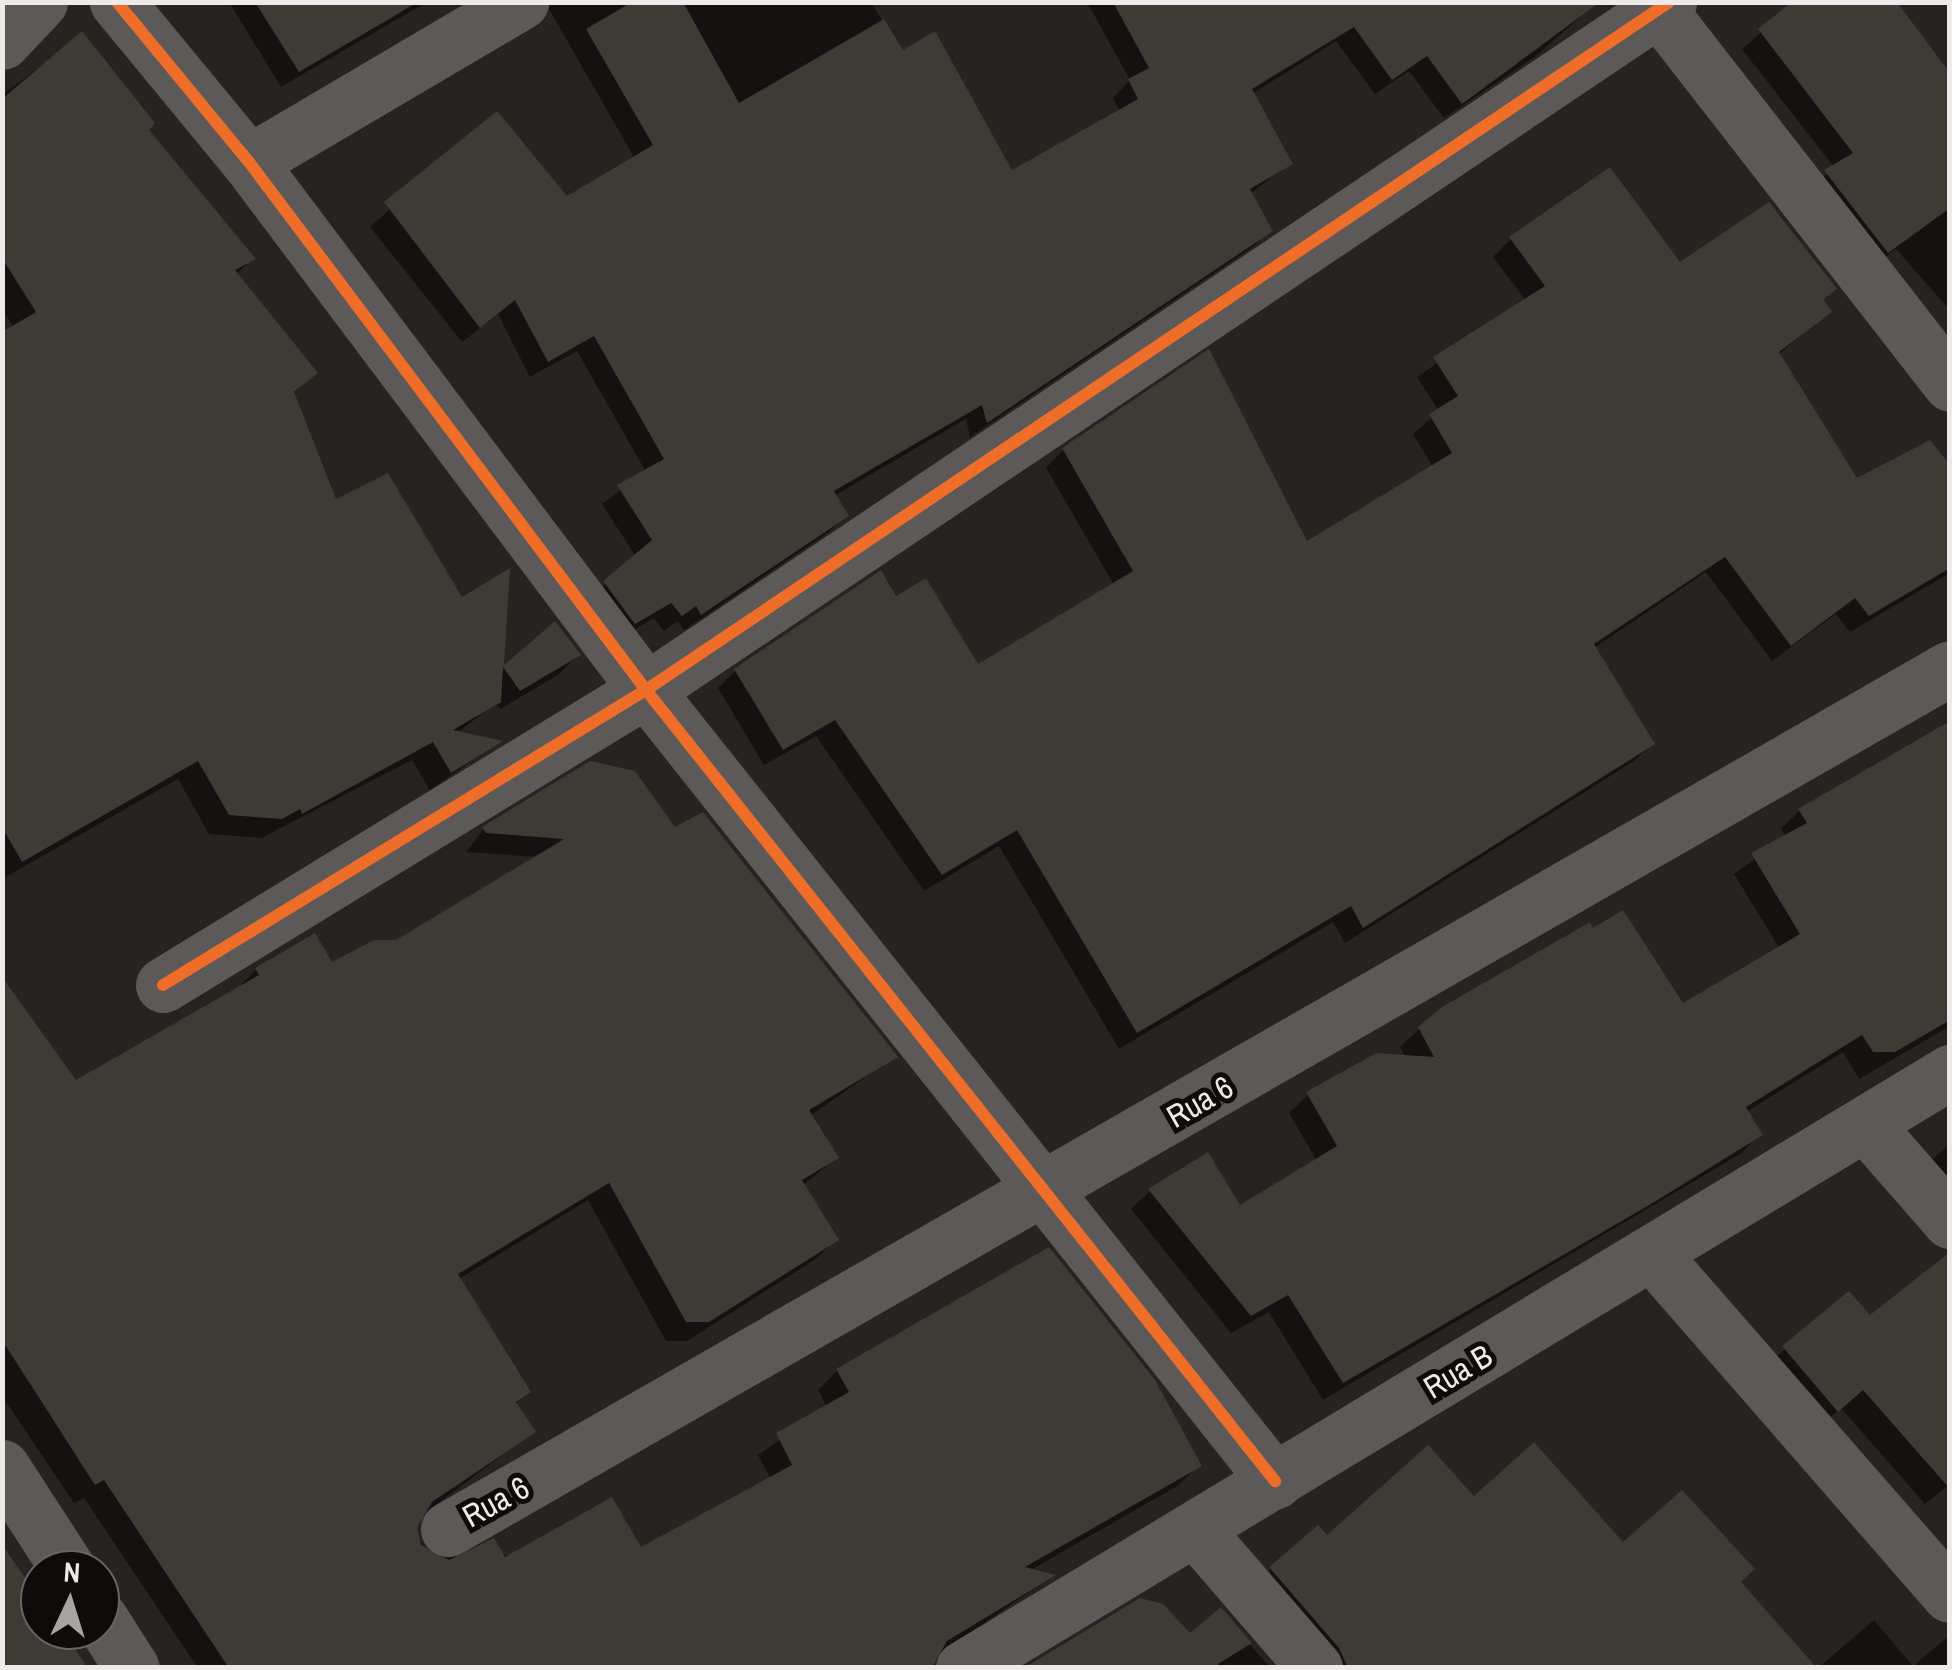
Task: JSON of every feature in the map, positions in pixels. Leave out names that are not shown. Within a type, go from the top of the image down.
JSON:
[{"type":"street","points":[[2,42],[40,2]]},
{"type":"street","points":[[117,2],[249,162],[646,690],[1275,1481]]},
{"type":"street","points":[[249,162],[521,2]]},
{"type":"street","points":[[163,985],[646,690],[1660,5],[1950,384]]},
{"type":"street","name":"Rua 6","points":[[448,1529],[1044,1192],[1950,668]]},
{"type":"street","name":"Rua B","points":[[963,1668],[1950,1072]]},
{"type":"street","points":[[1865,1124],[1950,1221]]},
{"type":"street","points":[[1652,1255],[1950,1596]]},
{"type":"street","points":[[2,1466],[56,1550]]},
{"type":"street","points":[[1194,1529],[1316,1668]]},
{"type":"building","points":[[255,2],[418,2],[299,72]]},
{"type":"building","points":[[632,2],[683,2],[739,103],[884,19],[903,50],[935,31],[1012,170],[1138,99],[1128,79],[1149,68],[1113,2],[1600,2],[1462,104],[1427,56],[1392,80],[1354,27],[1252,89],[1293,164],[1250,189],[1273,231],[987,423],[982,405],[834,491],[849,516],[701,615],[696,606],[682,616],[671,603],[635,624],[603,581],[652,540],[617,485],[664,459],[594,336],[548,362],[515,300],[480,328],[384,202],[497,111],[567,196],[653,145],[586,29]]},
{"type":"building","points":[[1792,2],[1897,2],[1950,73],[1950,208],[1888,253],[1824,170],[1853,153],[1758,29]]},
{"type":"building","points":[[82,31],[155,123],[149,130],[256,259],[235,270],[318,373],[294,392],[336,499],[388,473],[462,597],[510,568],[504,665],[555,621],[581,655],[520,691],[503,667],[501,702],[453,730],[503,741],[451,773],[433,742],[302,814],[300,809],[282,819],[229,815],[198,761],[22,862],[2,827],[2,332],[36,312],[2,258],[2,99]]},
{"type":"building","points":[[1610,167],[1680,262],[1769,202],[1837,289],[1823,299],[1832,312],[1779,352],[1857,478],[1930,440],[1950,465],[1950,568],[1869,616],[1855,598],[1791,646],[1725,557],[1594,644],[1655,744],[1363,928],[1351,906],[1137,1033],[1017,830],[942,875],[835,720],[783,750],[734,669],[881,570],[896,596],[926,578],[978,664],[1133,571],[1062,448],[1209,349],[1307,541],[1452,453],[1429,414],[1458,396],[1433,357],[1545,286],[1509,237]]},
{"type":"building","points":[[1950,721],[1950,1020],[1895,1052],[1873,1052],[1862,1035],[1746,1107],[1763,1135],[1651,1204],[1343,1383],[1288,1295],[1251,1316],[1148,1189],[1208,1152],[1240,1205],[1337,1146],[1306,1092],[1376,1053],[1434,1057],[1418,1027],[1442,1007],[1590,922],[1593,928],[1623,910],[1683,1003],[1800,934],[1751,853],[1807,823],[1798,809]]},
{"type":"building","points":[[590,761],[635,771],[675,827],[703,812],[898,1057],[809,1110],[839,1158],[802,1180],[839,1240],[709,1322],[686,1322],[609,1183],[458,1274],[531,1392],[516,1402],[536,1432],[432,1502],[417,1528],[421,1545],[449,1560],[494,1538],[505,1557],[612,1497],[641,1547],[792,1465],[776,1433],[849,1392],[836,1369],[1049,1247],[1155,1380],[1202,1466],[1025,1567],[1056,1575],[947,1641],[932,1668],[229,1668],[104,1480],[95,1485],[2,1340],[2,977],[76,1080],[259,975],[255,968],[315,933],[332,962],[374,940],[396,940],[564,839],[486,833],[482,827]]},
{"type":"building","points":[[1950,1252],[1950,1489],[1863,1390],[1838,1412],[1782,1346],[1849,1291],[1870,1315]]},
{"type":"building","points":[[1534,1442],[1623,1542],[1682,1490],[1755,1569],[1741,1582],[1817,1668],[1348,1668],[1339,1648],[1269,1567],[1318,1525],[1327,1535],[1428,1445],[1474,1496]]},
{"type":"building","points":[[2,1545],[20,1571],[20,1650],[76,1650],[88,1668],[2,1668]]},
{"type":"building","points":[[1140,1598],[1163,1604],[1190,1633],[1221,1607],[1252,1643],[1218,1664],[1222,1668],[1024,1668]]},
{"type":"cycle path","points":[[117,2],[249,162],[646,690],[1275,1481]]},
{"type":"cycle path","points":[[163,985],[646,690],[1669,2]]}]
